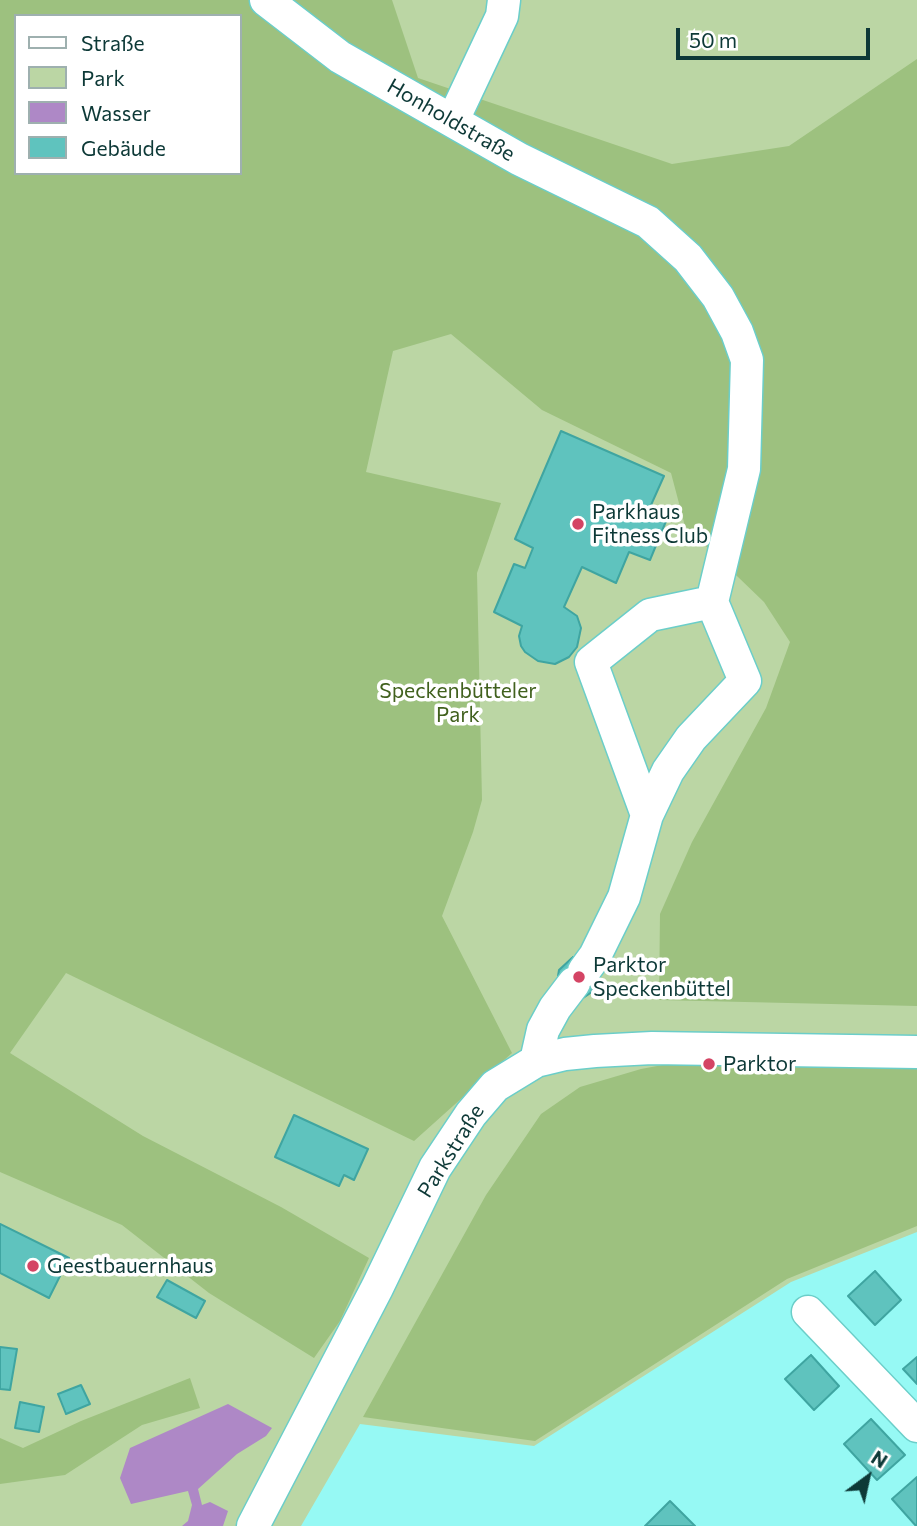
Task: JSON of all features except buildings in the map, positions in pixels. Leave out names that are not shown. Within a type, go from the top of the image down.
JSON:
[{"type":"street","name":"Honholdstraße","points":[[266,0],[340,57],[519,159],[648,222],[688,258],[718,297],[737,332],[747,360],[744,469],[712,602]]},
{"type":"street","points":[[453,120],[502,16],[504,0]]},
{"type":"street","points":[[536,1061],[543,1030],[555,1008],[596,957],[624,897],[647,815],[668,771],[691,738],[745,681],[712,602],[650,615],[591,663],[647,815]]},
{"type":"street","name":"Parkstraße","points":[[253,1526],[377,1288],[435,1168],[471,1114],[495,1086],[536,1061],[565,1054],[652,1048],[917,1052]]},
{"type":"street","points":[[808,1312],[917,1426]]},
{"type":"green space","name":"Speckenbütteler Park","points":[[0,0],[917,0],[917,1232],[791,1282],[534,1446],[360,1424],[301,1526],[0,1526]]},
{"type":"green space","points":[[0,0],[392,0],[418,78],[672,164],[789,146],[917,59],[917,1006],[659,1000],[660,914],[692,842],[766,708],[790,642],[764,602],[685,526],[671,473],[542,410],[451,334],[393,351],[366,472],[501,503],[477,573],[482,800],[442,916],[512,1053],[414,1141],[66,973],[10,1053],[143,1136],[281,1207],[369,1258],[340,1321],[314,1358],[209,1293],[122,1225],[0,1172]]},
{"type":"green space","points":[[668,1064],[917,1065],[917,1226],[787,1279],[535,1441],[363,1417],[486,1195],[541,1114],[580,1087]]},
{"type":"green space","points":[[190,1378],[200,1408],[142,1425],[65,1475],[0,1484],[0,1438],[23,1448],[81,1421]]},
{"type":"water","points":[[228,1404],[272,1428],[266,1436],[237,1454],[198,1489],[202,1505],[210,1502],[228,1511],[223,1526],[182,1526],[188,1521],[192,1505],[188,1491],[131,1504],[120,1478],[130,1448]]},
{"type":"place","name":"Parkhaus Fitness Club","points":[[578,524]]},
{"type":"place","name":"Parktor Speckenbüttel","points":[[579,977]]},
{"type":"place","name":"Parktor","points":[[709,1064]]},
{"type":"place","name":"Geestbauernhaus","points":[[33,1266]]}]
